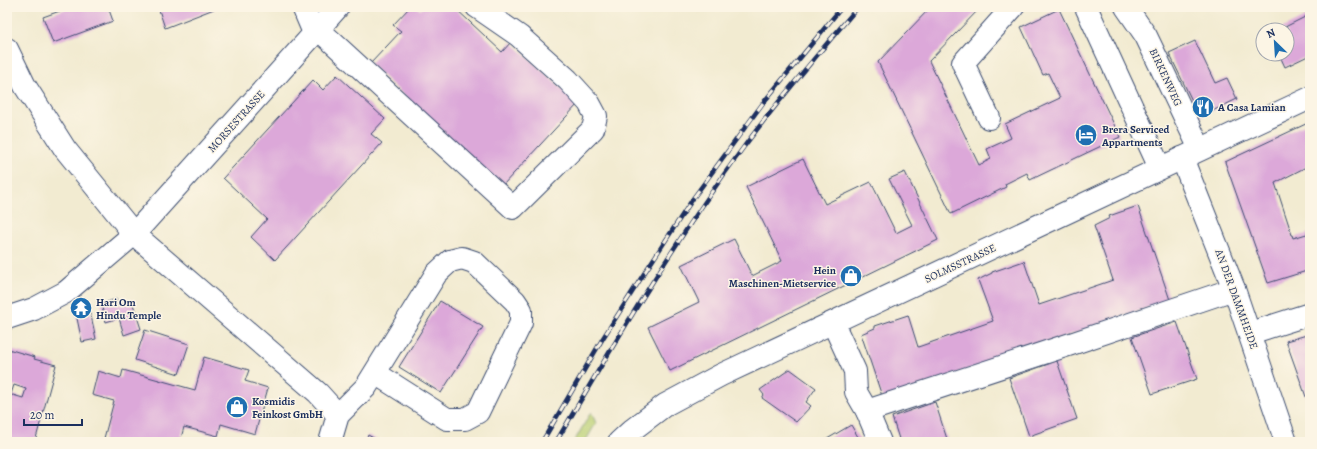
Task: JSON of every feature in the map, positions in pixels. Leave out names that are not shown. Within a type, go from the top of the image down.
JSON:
[{"type":"street","points":[[303,7],[316,31],[513,208],[593,129],[596,116],[589,103],[568,80],[519,36],[477,7]]},
{"type":"street","name":"MORSESTRASSE","points":[[7,318],[34,309],[66,292],[134,234],[338,7]]},
{"type":"street","points":[[990,118],[963,63],[1013,7]]},
{"type":"street","points":[[1086,7],[1160,168]]},
{"type":"street","name":"BIRKENWEG","points":[[1126,7],[1146,36],[1191,154]]},
{"type":"street","points":[[7,49],[25,86],[64,148],[134,234],[318,393],[338,415]]},
{"type":"street","name":"SOLMSSTRASSE","points":[[619,442],[632,430],[665,405],[721,376],[1310,98]]},
{"type":"street","name":"AN DER DAMMHEIDE","points":[[1191,154],[1234,289],[1286,442]]},
{"type":"street","points":[[330,442],[338,415],[366,387],[375,372],[436,274],[450,261],[462,258],[474,262],[515,301],[521,310],[521,323],[478,412],[465,419],[447,418],[375,372]]},
{"type":"street","points":[[867,411],[1234,289]]},
{"type":"street","points":[[1250,333],[1310,314]]},
{"type":"street","points":[[833,323],[855,371],[856,392],[867,411],[880,442]]},
{"type":"green space","points":[[591,412],[596,423],[585,442],[574,442]]},
{"type":"building","points":[[71,7],[108,7],[113,21],[53,43],[43,17]]},
{"type":"building","points":[[158,7],[219,7],[165,28]]},
{"type":"building","points":[[410,7],[417,7],[420,10],[423,7],[454,7],[502,52],[511,42],[578,104],[502,186],[370,64],[401,31],[393,25]]},
{"type":"building","points":[[931,7],[981,7],[929,61],[979,165],[991,159],[987,149],[1011,138],[1005,124],[1060,98],[1048,73],[1043,75],[1021,27],[1059,9],[1120,137],[1030,180],[1027,173],[1005,184],[1006,187],[951,214],[878,62]]},
{"type":"building","points":[[1309,15],[1310,55],[1285,67],[1283,62],[1295,62],[1295,22]]},
{"type":"building","points":[[1195,41],[1215,83],[1227,78],[1237,99],[1200,117],[1169,53]]},
{"type":"building","points":[[337,75],[385,119],[371,134],[382,143],[275,260],[251,237],[267,219],[223,178],[313,80],[323,90]]},
{"type":"building","points":[[1310,122],[1310,165],[1275,183],[1293,238],[1310,233],[1310,270],[1268,283],[1225,162]]},
{"type":"building","points":[[803,159],[825,204],[871,182],[896,233],[912,225],[889,179],[905,172],[938,240],[670,371],[648,327],[699,302],[681,265],[734,239],[752,276],[782,261],[746,187]]},
{"type":"building","points":[[1138,206],[1170,300],[883,399],[861,334],[875,328],[875,326],[908,315],[918,347],[993,321],[978,280],[992,272],[1024,261],[1039,305],[1113,280],[1094,226],[1110,218],[1109,216]]},
{"type":"building","points":[[116,299],[118,306],[132,301],[141,329],[124,335],[119,318],[106,322],[101,304]]},
{"type":"building","points":[[440,301],[483,327],[441,393],[399,367]]},
{"type":"building","points":[[89,306],[96,339],[82,342],[75,309]]},
{"type":"building","points":[[1177,322],[1197,379],[1152,394],[1132,337]]},
{"type":"building","points":[[145,330],[189,344],[179,374],[135,360]]},
{"type":"building","points":[[1310,334],[1310,408],[1286,341]]},
{"type":"building","points":[[8,349],[35,357],[34,359],[56,365],[35,442],[7,442],[7,397],[13,395],[23,398],[26,389],[14,385],[11,394],[7,393]]},
{"type":"building","points":[[204,357],[249,370],[245,381],[268,388],[255,434],[221,424],[218,436],[184,427],[180,442],[103,442],[114,401],[92,395],[98,371],[121,378],[123,370],[195,390]]},
{"type":"building","points":[[1057,361],[1077,419],[1029,436],[1009,378]]},
{"type":"building","points":[[790,369],[816,388],[806,402],[811,406],[796,422],[762,398],[764,395],[760,390]]},
{"type":"building","points":[[935,402],[948,442],[900,442],[892,417]]},
{"type":"building","points":[[851,425],[861,442],[822,442]]},
{"type":"building","points":[[368,435],[381,442],[364,442]]},
{"type":"railway","points":[[542,442],[603,338],[694,197],[763,103],[842,7]]},
{"type":"railway","points":[[556,442],[600,367],[693,220],[743,148],[799,76],[858,7]]},
{"type":"place","name":"A Casa Lamian","points":[[1203,107]]},
{"type":"place","name":"Brera Serviced Appartments","points":[[1086,135]]},
{"type":"place","name":"Hein Maschinen-Mietservice","points":[[851,276]]},
{"type":"place","name":"Hari Om Hindu Temple","points":[[81,308]]},
{"type":"place","name":"Kosmidis Feinkost GmbH","points":[[237,407]]}]
